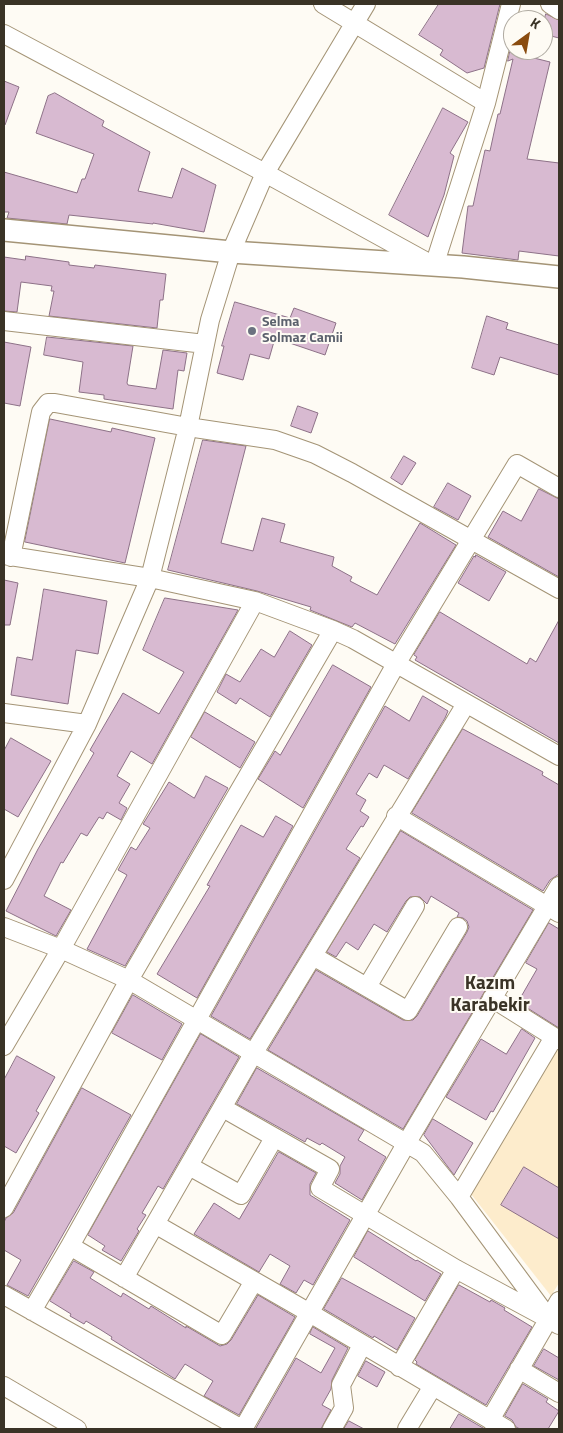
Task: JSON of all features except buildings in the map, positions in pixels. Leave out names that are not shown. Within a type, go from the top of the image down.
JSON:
[{"type":"street","points":[[323,4],[353,24],[486,103]]},
{"type":"street","points":[[4,880],[87,724],[150,578],[188,427],[210,320],[231,252],[265,173],[366,4]]},
{"type":"street","points":[[434,266],[486,103],[512,4]]},
{"type":"street","points":[[550,4],[559,10]]},
{"type":"street","points":[[4,34],[265,173],[434,266]]},
{"type":"street","points":[[4,230],[231,252],[559,276]]},
{"type":"street","points":[[4,321],[205,344]]},
{"type":"street","points":[[559,589],[472,539],[315,454],[275,440],[188,427],[55,403],[48,403],[41,412],[37,425],[8,556],[150,578],[255,601],[353,639],[559,756]]},
{"type":"street","points":[[32,1311],[396,664],[517,464],[559,488]]},
{"type":"street","points":[[4,1046],[61,949],[255,601]]},
{"type":"street","points":[[4,1208],[129,980],[333,630]]},
{"type":"street","points":[[124,1278],[253,1054],[314,956],[396,816],[466,704]]},
{"type":"street","points":[[4,712],[87,724]]},
{"type":"street","points":[[396,816],[553,909]]},
{"type":"street","points":[[4,1295],[242,1429],[364,1215],[492,998],[553,909],[559,886]]},
{"type":"street","points":[[367,987],[415,906]]},
{"type":"street","points":[[314,956],[408,1011],[458,927]]},
{"type":"street","points":[[4,928],[61,949],[129,980],[423,1153],[554,1322]]},
{"type":"street","points":[[459,1198],[557,1038],[492,998]]},
{"type":"street","points":[[223,1108],[330,1169],[320,1188],[456,1269],[554,1322]]},
{"type":"street","points":[[189,1166],[240,1195],[274,1138]]},
{"type":"street","points":[[155,1224],[506,1429]]},
{"type":"street","points":[[70,1246],[222,1335],[254,1281]]},
{"type":"street","points":[[399,1367],[456,1269]]},
{"type":"street","points":[[490,1420],[520,1368],[554,1322],[559,1301]]},
{"type":"street","points":[[332,1429],[344,1408],[341,1385],[362,1345]]},
{"type":"street","points":[[520,1368],[559,1392]]},
{"type":"street","points":[[4,1386],[77,1429]]},
{"type":"street","points":[[407,1429],[433,1386]]},
{"type":"shaded area","points":[[555,1049],[559,1051],[559,1283],[551,1296],[471,1194]]},
{"type":"place","name":"Selma Solmaz Camii","points":[[252,331]]},
{"type":"district","name":"Kazım Karabekir","points":[[490,995]]}]
